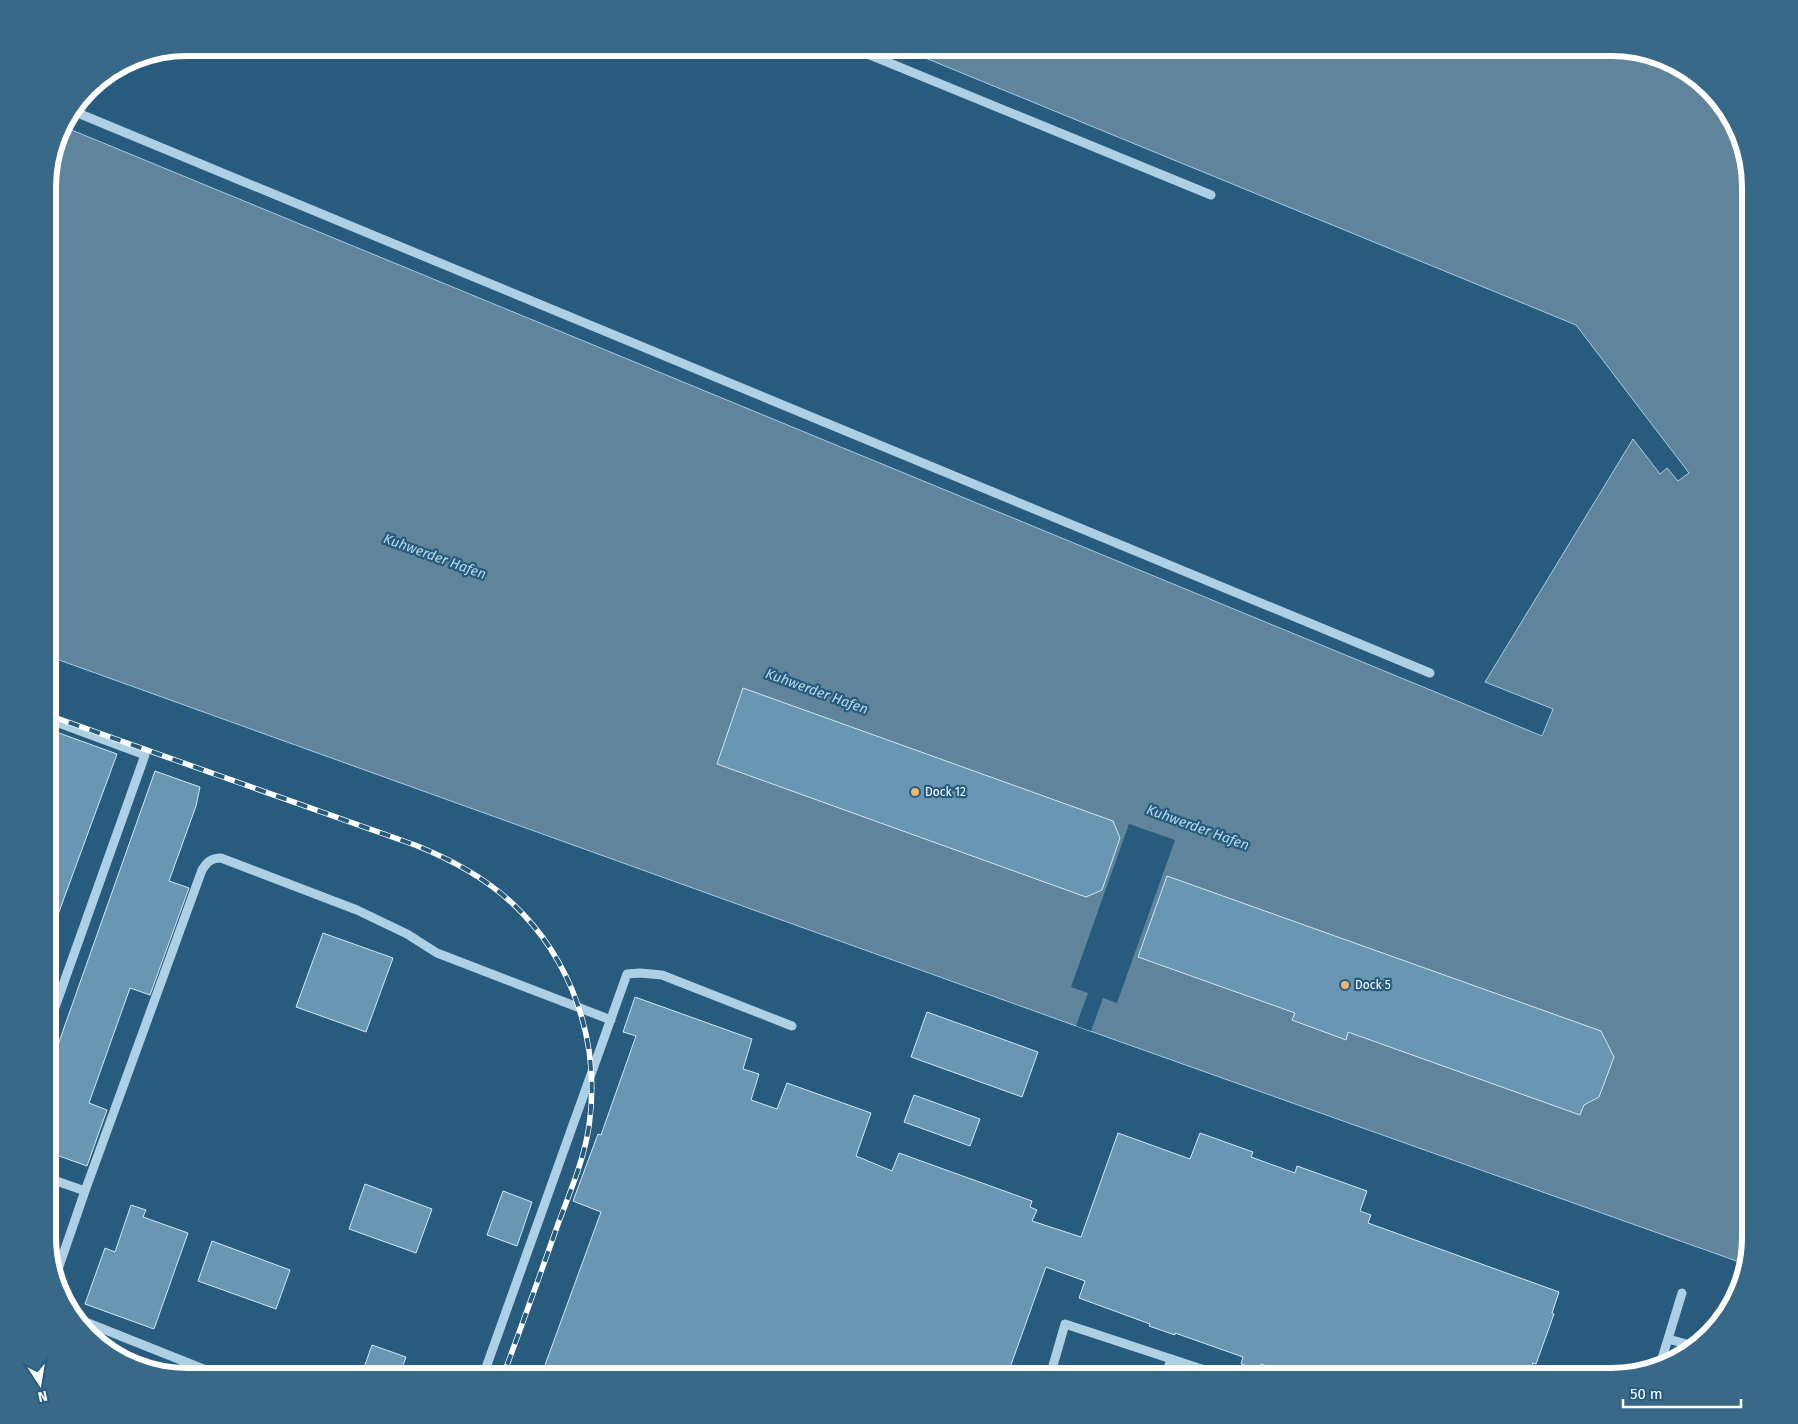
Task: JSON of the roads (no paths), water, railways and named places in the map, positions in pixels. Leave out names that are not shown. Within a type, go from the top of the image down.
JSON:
[{"type":"lane","points":[[874,57],[1211,195]]},
{"type":"lane","points":[[79,114],[1430,673]]},
{"type":"lane","points":[[57,721],[145,755],[57,1002]]},
{"type":"lane","points":[[60,1265],[202,870],[207,862],[214,858],[221,858],[357,910],[407,934],[437,953],[610,1020]]},
{"type":"lane","points":[[486,1368],[627,974],[662,975],[792,1026]]},
{"type":"lane","points":[[57,1181],[85,1191]]},
{"type":"lane","points":[[1662,1357],[1682,1293]]},
{"type":"lane","points":[[1052,1368],[1066,1324],[1199,1368]]},
{"type":"lane","points":[[92,1326],[200,1368]]},
{"type":"lane","points":[[1668,1339],[1686,1344]]},
{"type":"lane","points":[[1168,1368],[1172,1359]]},
{"type":"water","name":"Kuhwerder Hafen","points":[[922,56],[1628,57],[1661,66],[1676,74],[1697,89],[1715,108],[1735,145],[1741,170],[1742,187],[1742,1237],[1739,1262],[1076,1026],[57,659],[57,170],[66,137],[70,129],[1542,736],[1553,709],[1485,682],[1633,439],[1660,474],[1667,468],[1678,481],[1689,473],[1576,325]]},
{"type":"railway","points":[[57,718],[415,845],[441,856],[478,877],[512,903],[551,950],[566,977],[578,1005],[586,1034],[591,1065],[592,1095],[589,1126],[576,1176],[506,1368]]},
{"type":"place","name":"Dock 12","points":[[915,792]]},
{"type":"place","name":"Dock 5","points":[[1345,985]]}]
